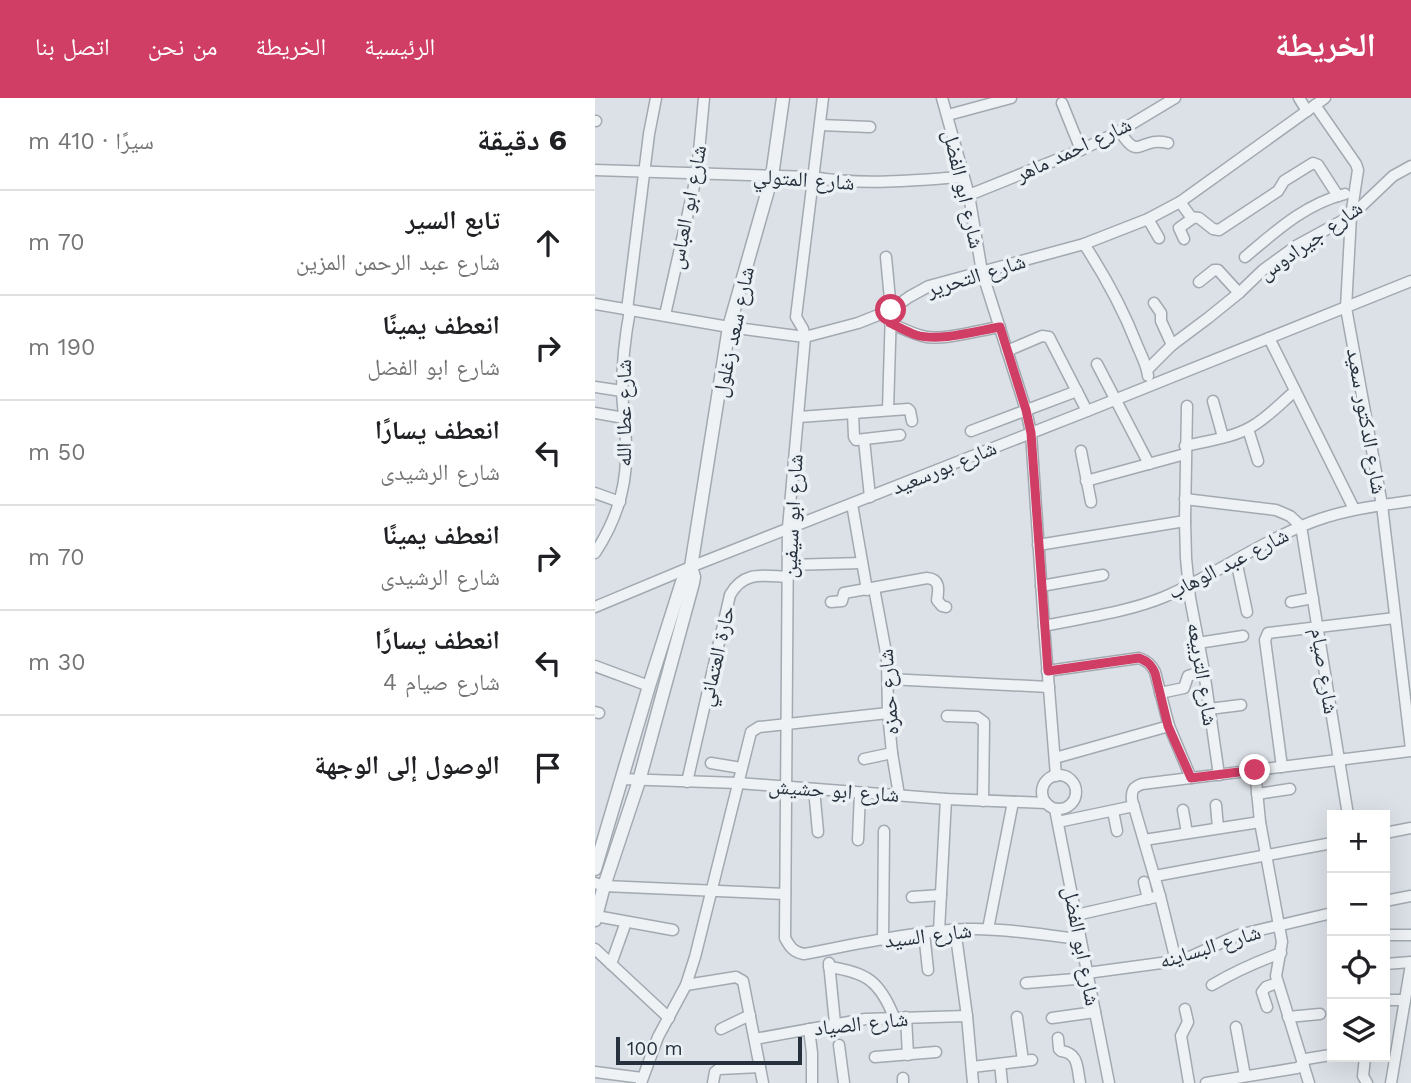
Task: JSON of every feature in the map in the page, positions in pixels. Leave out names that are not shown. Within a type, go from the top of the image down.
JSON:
[{"type":"street","name":"شارع عطا الله","points":[[595,554],[608,533],[620,502],[626,458],[622,391],[623,352],[649,134],[656,98]]},
{"type":"street","name":"شارع ابو العباس","points":[[665,315],[697,173],[704,98]]},
{"type":"street","name":"شارع سعد زغلول","points":[[595,869],[682,582],[691,567],[729,327],[772,176],[783,98]]},
{"type":"street","name":"شارع ابو سيفين","points":[[785,938],[788,528],[805,337],[796,317],[823,98]]},
{"type":"street","name":"شارع ابو الفضل","points":[[942,98],[969,195],[982,272],[1031,433],[1056,776]]},
{"type":"street","points":[[948,115],[1010,98]]},
{"type":"street","name":"شارع احمد ماهر","points":[[969,195],[1081,150],[1120,131],[1175,98]]},
{"type":"street","name":"شارع الدكتور سعيد","points":[[1299,98],[1311,108],[1356,164],[1358,176],[1351,216],[1346,307],[1381,505],[1408,705],[1411,750]]},
{"type":"street","name":"شارع التحرير","points":[[595,304],[805,337],[858,323],[891,310],[929,286],[1084,244],[1148,219],[1180,202],[1325,98]]},
{"type":"street","points":[[1062,103],[1081,150]]},
{"type":"street","points":[[820,125],[870,127]]},
{"type":"street","points":[[1120,131],[1132,147],[1138,148],[1151,141],[1168,143]]},
{"type":"street","points":[[1184,239],[1179,228],[1193,218],[1201,219],[1215,229],[1221,229],[1278,191],[1284,181],[1314,163],[1338,196]]},
{"type":"street","name":"شارع جيرادوس","points":[[1147,370],[1172,345],[1209,318],[1263,270],[1296,246],[1351,216],[1393,176],[1411,166]]},
{"type":"street","name":"شارع المتولي","points":[[595,170],[813,177],[875,183],[963,177]]},
{"type":"street","points":[[1245,257],[1297,215],[1317,204],[1355,192]]},
{"type":"street","points":[[1180,202],[1193,218]]},
{"type":"street","points":[[1148,219],[1159,237]]},
{"type":"street","points":[[1084,244],[1119,302],[1147,370],[1150,385]]},
{"type":"street","points":[[886,257],[891,310],[888,410]]},
{"type":"street","points":[[1199,282],[1217,270],[1239,293]]},
{"type":"street","name":"شارع بورسعيد","points":[[595,607],[1411,281]]},
{"type":"street","points":[[1154,303],[1162,314],[1161,321],[1172,345]]},
{"type":"street","points":[[890,323],[916,335],[929,337],[1000,327]]},
{"type":"street","points":[[1007,351],[1047,336],[1087,411]]},
{"type":"street","points":[[1269,338],[1354,509]]},
{"type":"street","points":[[1097,365],[1149,464]]},
{"type":"street","points":[[595,387],[622,391]]},
{"type":"street","points":[[971,431],[1077,391]]},
{"type":"street","points":[[1086,481],[1149,464],[1248,429],[1260,422],[1295,391]]},
{"type":"street","points":[[1213,401],[1223,437]]},
{"type":"street","name":"شارع التربيعه","points":[[1187,406],[1185,522],[1189,585],[1219,775]]},
{"type":"street","points":[[799,417],[908,409],[912,421]]},
{"type":"street","points":[[595,413],[624,418]]},
{"type":"street","points":[[853,413],[854,438],[857,441],[900,435]]},
{"type":"street","points":[[1248,429],[1258,461]]},
{"type":"street","points":[[864,440],[870,497]]},
{"type":"street","points":[[1080,451],[1090,502]]},
{"type":"street","points":[[595,493],[620,502]]},
{"type":"street","points":[[1185,499],[1276,510],[1290,516],[1301,526]]},
{"type":"street","name":"شارع عبد الوهاب","points":[[1044,626],[1162,598],[1301,526],[1354,509],[1411,501]]},
{"type":"street","name":"شارع حمزه","points":[[852,503],[862,562],[887,658],[888,713],[899,795]]},
{"type":"street","points":[[1038,545],[1185,522]]},
{"type":"street","name":"شارع صيام","points":[[1301,526],[1347,810]]},
{"type":"street","points":[[1236,560],[1247,612]]},
{"type":"street","name":"حارة العتماني","points":[[687,782],[730,595],[735,586],[752,576],[862,562]]},
{"type":"street","name":"شارع سعد زغلول","points":[[596,918],[600,885],[639,780],[693,583],[691,567]]},
{"type":"street","points":[[1041,586],[1103,575]]},
{"type":"street","points":[[831,602],[843,600],[844,593],[927,578],[937,582],[937,600],[946,607]]},
{"type":"street","points":[[1291,602],[1313,598]]},
{"type":"street","points":[[1282,767],[1266,636],[1271,632],[1395,618]]},
{"type":"street","points":[[1198,643],[1243,636]]},
{"type":"street","points":[[1048,671],[1139,658],[1146,660],[1152,665],[1168,726],[1191,778]]},
{"type":"street","points":[[595,666],[649,686]]},
{"type":"street","points":[[1160,693],[1184,688],[1188,676],[1204,671]]},
{"type":"street","points":[[888,679],[1049,687]]},
{"type":"street","points":[[1209,709],[1241,705]]},
{"type":"street","points":[[595,1072],[641,1080],[654,1047],[686,985],[749,736],[754,729],[888,713]]},
{"type":"street","points":[[947,716],[977,716],[984,722],[983,801]]},
{"type":"street","points":[[1055,758],[1168,726]]},
{"type":"street","points":[[1176,961],[1134,806],[1131,793],[1135,787],[1411,750]]},
{"type":"street","points":[[864,759],[892,753]]},
{"type":"street","points":[[711,763],[741,768]]},
{"type":"street","points":[[1255,770],[1260,822],[1282,942],[1276,970],[1277,983],[1309,1083]]},
{"type":"street","points":[[1056,776],[1067,777],[1075,785],[1076,796],[1066,808],[1051,806],[1044,799],[1043,789],[1048,781],[1056,776]]},
{"type":"street","name":"شارع ابو حشيش","points":[[621,779],[738,783],[1051,806]]},
{"type":"street","points":[[814,789],[818,832]]},
{"type":"street","points":[[1257,794],[1290,789]]},
{"type":"street","points":[[858,840],[860,793]]},
{"type":"street","points":[[939,931],[946,799]]},
{"type":"street","points":[[988,929],[1013,802]]},
{"type":"street","points":[[1216,805],[1218,828]]},
{"type":"street","name":"شارع ابو الفضل","points":[[1051,806],[1058,822],[1109,1083]]},
{"type":"street","points":[[1058,822],[1134,806]]},
{"type":"street","points":[[1183,810],[1187,833]]},
{"type":"street","points":[[1113,811],[1117,831]]},
{"type":"street","points":[[1144,840],[1260,822]]},
{"type":"street","points":[[1390,832],[1411,828]]},
{"type":"street","points":[[883,940],[884,831]]},
{"type":"street","points":[[1155,876],[1327,844]]},
{"type":"street","points":[[1144,881],[1148,898]]},
{"type":"street","points":[[600,885],[785,894]]},
{"type":"street","points":[[912,897],[941,895]]},
{"type":"street","points":[[1076,915],[1160,896]]},
{"type":"street","points":[[1390,900],[1411,896]]},
{"type":"street","name":"شارع البساينه","points":[[1026,984],[1176,961],[1238,935],[1327,914]]},
{"type":"street","points":[[596,918],[673,930]]},
{"type":"street","points":[[611,964],[626,922]]},
{"type":"street","points":[[955,929],[973,1083]]},
{"type":"street","name":"شارع السيد","points":[[785,938],[795,953],[804,954],[955,929],[988,929],[1080,939]]},
{"type":"street","points":[[924,933],[928,970]]},
{"type":"street","points":[[1390,935],[1411,935]]},
{"type":"street","points":[[595,949],[669,1018]]},
{"type":"street","points":[[828,950],[835,1023]]},
{"type":"street","points":[[1212,985],[1245,967],[1281,953]]},
{"type":"street","points":[[1390,964],[1411,963],[1391,1083]]},
{"type":"street","points":[[829,967],[851,970],[871,980],[886,996],[900,1017],[908,1055]]},
{"type":"street","points":[[686,985],[739,978],[743,981],[763,1083]]},
{"type":"street","points":[[1267,1007],[1262,992],[1266,987],[1277,983]]},
{"type":"street","points":[[1390,1000],[1405,1000]]},
{"type":"street","points":[[1185,1009],[1188,1022],[1181,1036],[1189,1083]]},
{"type":"street","points":[[1052,1018],[1095,1012]]},
{"type":"street","points":[[1288,1017],[1320,1014]]},
{"type":"street","points":[[721,1029],[750,1015]]},
{"type":"street","name":"شارع الصياد","points":[[755,1039],[835,1023],[900,1017],[967,1016]]},
{"type":"street","points":[[972,1067],[1028,1060],[1017,1017]]},
{"type":"street","points":[[1236,1027],[1245,1076]]},
{"type":"street","points":[[809,1029],[812,1083]]},
{"type":"street","points":[[1058,1038],[1059,1049],[1073,1056],[1080,1083]]},
{"type":"street","points":[[839,1045],[844,1083]]},
{"type":"street","points":[[875,1057],[936,1052]]},
{"type":"street","points":[[1206,1083],[1232,1081],[1245,1076],[1297,1068],[1306,1059],[1327,1056]]},
{"type":"street","points":[[1364,1062],[1363,1076],[1367,1083]]},
{"type":"street","points":[[1000,1064],[1002,1083]]},
{"type":"street","points":[[713,1083],[715,1072],[719,1069],[760,1067]]},
{"type":"route","points":[[891,310],[890,323],[916,335],[942,337],[1000,327],[1031,433],[1048,671],[1139,658],[1146,660],[1152,665],[1168,726],[1191,778],[1255,770]]}]
